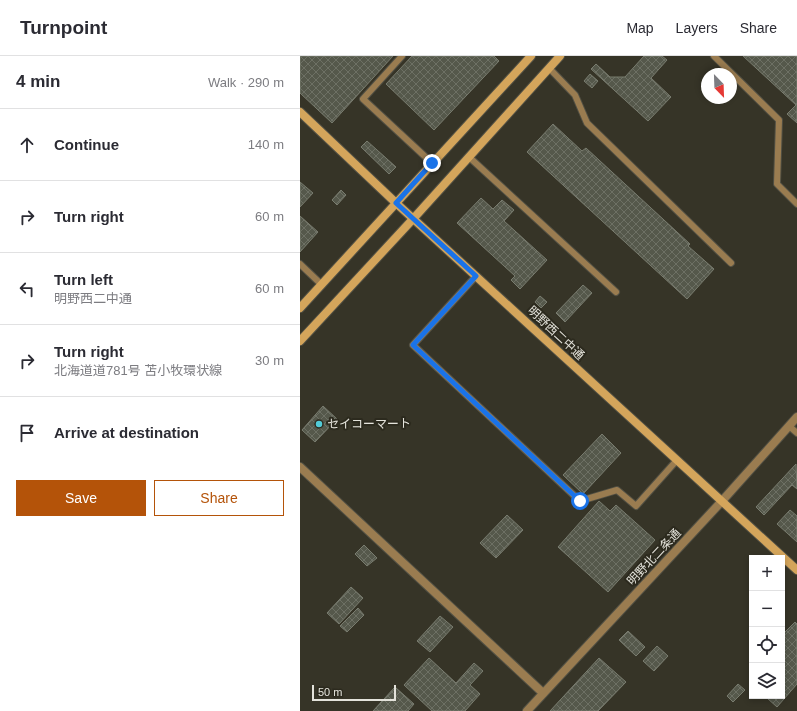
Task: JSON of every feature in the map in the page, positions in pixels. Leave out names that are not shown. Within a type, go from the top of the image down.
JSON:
[{"type":"main road","points":[[300,308],[531,56]]},
{"type":"main road","points":[[300,341],[413,219],[560,56]]},
{"type":"main road","name":"明野西二中通","points":[[300,112],[413,219],[797,570]]},
{"type":"street","name":"明野北二条通","points":[[527,711],[722,501],[797,417]]},
{"type":"street","points":[[300,467],[543,693]]},
{"type":"lane","points":[[402,56],[363,99],[432,163]]},
{"type":"lane","points":[[714,56],[779,120],[777,184],[797,204]]},
{"type":"lane","points":[[549,68],[575,95],[587,123],[731,262]]},
{"type":"lane","points":[[469,157],[616,292]]},
{"type":"lane","points":[[300,264],[322,284]]},
{"type":"lane","points":[[476,276],[413,345],[580,501],[617,490],[636,506],[676,460]]},
{"type":"lane","points":[[789,426],[797,433]]},
{"type":"building","points":[[300,56],[393,56],[332,123],[300,93]]},
{"type":"building","points":[[412,56],[494,56],[499,61],[434,130],[386,84]]},
{"type":"building","points":[[644,56],[662,56],[667,60],[651,78],[671,97],[648,121],[591,69],[596,64],[610,77],[625,77]]},
{"type":"building","points":[[743,56],[797,56],[797,123],[787,114],[796,105]]},
{"type":"building","points":[[590,74],[598,81],[592,88],[584,81]]},
{"type":"building","points":[[553,124],[582,151],[586,148],[690,244],[688,246],[714,269],[687,299],[527,152]]},
{"type":"building","points":[[367,141],[396,167],[389,174],[361,147]]},
{"type":"building","points":[[300,182],[313,193],[300,207]]},
{"type":"building","points":[[341,190],[346,195],[337,205],[332,200]]},
{"type":"building","points":[[481,198],[493,209],[502,200],[514,210],[504,221],[547,260],[520,289],[511,280],[515,276],[457,223]]},
{"type":"building","points":[[300,216],[318,232],[300,252]]},
{"type":"building","points":[[583,285],[592,293],[565,322],[556,313]]},
{"type":"building","points":[[540,296],[547,302],[541,308],[535,302]]},
{"type":"building","name":"セイコーマート","points":[[323,406],[337,419],[315,442],[302,430]]},
{"type":"building","points":[[602,434],[621,453],[583,494],[563,475]]},
{"type":"building","points":[[796,464],[797,489],[792,485],[764,515],[756,507]]},
{"type":"building","points":[[599,501],[610,511],[616,505],[655,540],[608,592],[558,547]]},
{"type":"building","points":[[790,510],[797,516],[797,542],[777,524]]},
{"type":"building","points":[[507,515],[523,530],[496,558],[480,543]]},
{"type":"building","points":[[364,545],[377,558],[367,566],[355,554]]},
{"type":"building","points":[[351,587],[363,598],[339,624],[327,613]]},
{"type":"building","points":[[358,608],[364,615],[347,632],[340,626]]},
{"type":"building","points":[[440,616],[453,627],[430,652],[417,641]]},
{"type":"building","points":[[795,622],[797,624],[797,684],[785,698],[785,663],[785,632]]},
{"type":"building","points":[[628,631],[645,647],[636,656],[619,640]]},
{"type":"building","points":[[657,646],[668,656],[654,671],[643,661]]},
{"type":"building","points":[[429,658],[456,683],[474,663],[483,671],[470,685],[480,694],[465,711],[432,711],[404,685]]},
{"type":"building","points":[[599,658],[626,682],[598,711],[550,711]]},
{"type":"building","points":[[738,684],[745,690],[733,702],[727,696]]},
{"type":"building","points":[[395,687],[414,704],[408,711],[373,711]]},
{"type":"building","points":[[768,699],[784,699],[777,707]]},
{"type":"place","name":"セイコーマート","points":[[319,424]]},
{"type":"route","points":[[432,163],[396,203],[476,276],[413,345],[580,501]]}]
